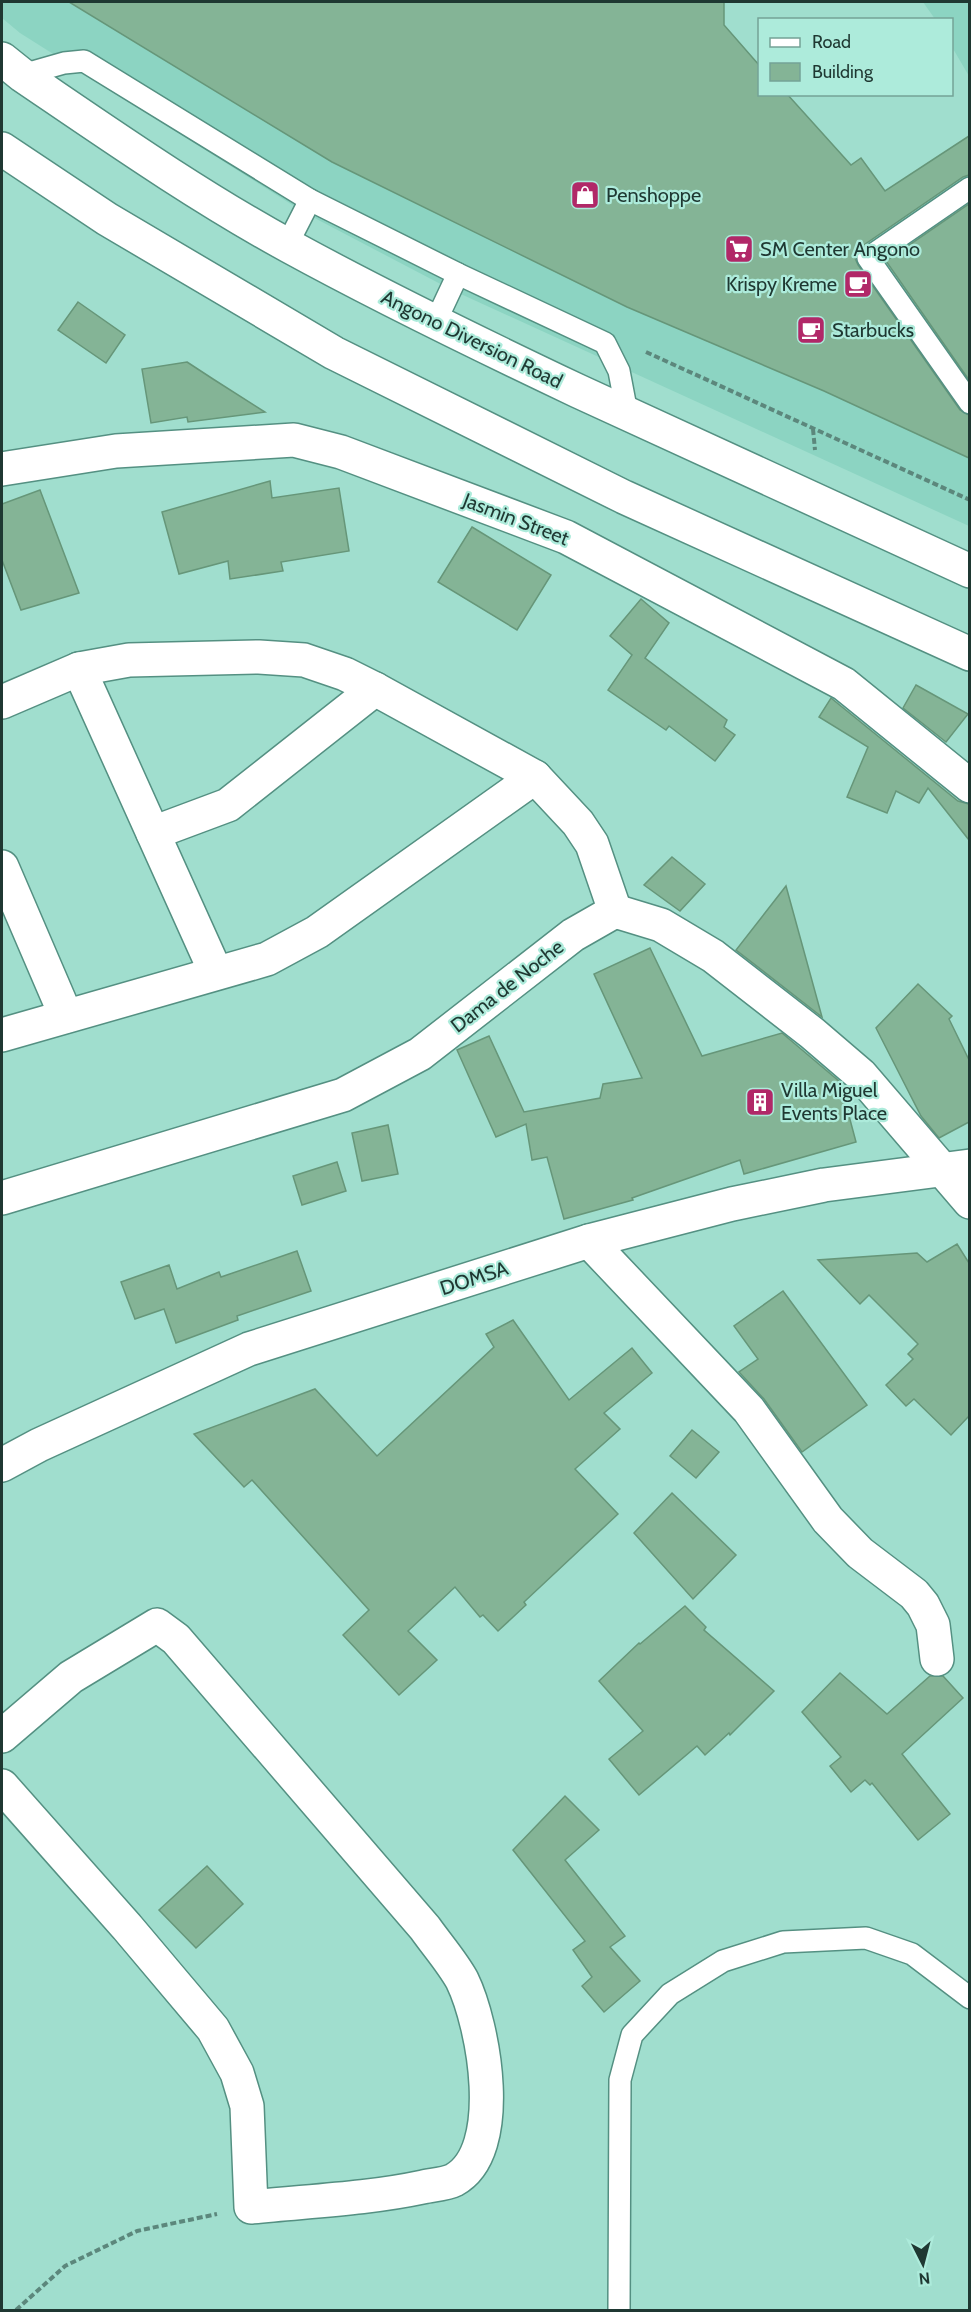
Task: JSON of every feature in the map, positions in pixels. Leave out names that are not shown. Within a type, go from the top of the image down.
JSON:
[{"type":"street","name":"Angono Diversion Road","points":[[11,67],[171,176],[287,245],[435,323],[969,571]]},
{"type":"street","points":[[2,149],[106,219],[334,353],[624,497],[969,654]]},
{"type":"street","name":"Jasmin Street","points":[[2,469],[116,450],[294,440],[341,452],[566,537],[844,684],[969,786]]},
{"type":"street","points":[[2,702],[79,669],[129,660],[259,657],[304,660],[345,674],[375,689],[535,777],[578,823],[592,844],[615,911],[661,925],[713,956],[812,1033],[861,1075],[955,1168],[969,1202]]},
{"type":"street","points":[[79,669],[216,974]]},
{"type":"street","points":[[153,833],[228,806],[375,689]]},
{"type":"street","points":[[2,1035],[267,959],[317,932],[535,777]]},
{"type":"street","points":[[2,867],[66,1016]]},
{"type":"street","name":"Dama de Noche","points":[[2,1198],[343,1095],[420,1054],[573,935],[615,911]]},
{"type":"street","name":"DOMSA","points":[[2,1465],[39,1445],[249,1349],[589,1241],[732,1204],[824,1185],[955,1168]]},
{"type":"street","points":[[589,1241],[749,1410],[828,1520],[850,1544],[914,1594],[923,1605],[933,1625],[937,1659]]},
{"type":"street","points":[[2,1736],[71,1677],[157,1625],[176,1639],[425,1928],[461,1979],[476,2018],[485,2059],[485,2127],[476,2161],[454,2180],[396,2193],[251,2207],[247,2106],[237,2073],[213,2030],[128,1927],[2,1786]]},
{"type":"lane","points":[[11,67],[84,61],[310,200],[458,274],[605,343],[619,371],[627,413]]},
{"type":"lane","points":[[969,189],[868,258],[969,403]]},
{"type":"lane","points":[[287,245],[310,200]]},
{"type":"lane","points":[[435,323],[458,274]]},
{"type":"lane","points":[[619,2310],[620,2080],[632,2035],[670,1994],[723,1961],[783,1942],[866,1938],[912,1954],[969,1998]]},
{"type":"path","points":[[605,343],[640,350],[969,500]]},
{"type":"path","points":[[813,428],[816,450]]},
{"type":"path","points":[[16,2310],[65,2266],[137,2231],[251,2207]]},
{"type":"shaded area","name":"SM Center Angono","points":[[2,2],[724,2],[724,25],[758,64],[758,96],[763,96],[851,165],[861,158],[885,191],[969,136],[969,526],[452,290],[305,213],[20,33],[2,18]]},
{"type":"shaded area","points":[[923,2],[969,2],[969,76],[953,49],[953,18],[934,18]]},
{"type":"building","name":"SM Center Angono","points":[[69,2],[724,2],[724,25],[758,64],[758,96],[789,96],[851,165],[861,158],[885,191],[969,136],[969,175],[861,247],[855,258],[960,410],[969,415],[969,458],[824,391],[627,307],[332,162]]},
{"type":"building","points":[[969,204],[969,380],[886,261]]},
{"type":"building","points":[[78,302],[125,335],[106,363],[58,330]]},
{"type":"building","points":[[187,362],[265,412],[188,422],[187,417],[151,423],[142,369]]},
{"type":"building","points":[[270,481],[272,498],[339,488],[349,551],[281,562],[283,571],[230,579],[228,561],[179,574],[162,512]]},
{"type":"building","points":[[40,490],[79,593],[21,610],[2,560],[2,504]]},
{"type":"building","points":[[472,527],[551,575],[517,630],[438,582]]},
{"type":"building","points":[[641,599],[669,623],[645,658],[727,720],[724,727],[735,735],[715,761],[669,726],[666,730],[608,690],[632,655],[610,636]]},
{"type":"building","points":[[916,685],[968,714],[946,742],[903,708]]},
{"type":"building","points":[[831,698],[958,801],[969,804],[969,840],[928,788],[919,803],[896,791],[887,813],[847,797],[868,747],[819,717]]},
{"type":"building","points":[[672,857],[705,884],[680,911],[644,885]]},
{"type":"building","points":[[786,886],[822,1017],[736,950]]},
{"type":"building","points":[[650,948],[702,1056],[782,1033],[840,1082],[856,1142],[744,1174],[740,1160],[632,1198],[633,1200],[564,1219],[547,1157],[532,1160],[526,1124],[496,1137],[457,1050],[489,1036],[524,1112],[600,1098],[603,1084],[642,1078],[594,974]]},
{"type":"building","points":[[918,984],[952,1016],[949,1019],[969,1060],[969,1122],[939,1138],[921,1116],[876,1028]]},
{"type":"building","points":[[388,1125],[398,1174],[362,1181],[352,1133]]},
{"type":"building","points":[[337,1162],[346,1191],[302,1205],[293,1176]]},
{"type":"building","points":[[957,1244],[969,1263],[969,1416],[951,1435],[914,1399],[906,1406],[886,1385],[913,1359],[908,1354],[918,1344],[869,1295],[860,1304],[818,1260],[917,1253],[927,1262]]},
{"type":"building","points":[[297,1251],[311,1291],[237,1316],[238,1320],[176,1343],[164,1309],[135,1319],[121,1282],[169,1265],[177,1289],[219,1272],[221,1277]]},
{"type":"building","points":[[783,1291],[867,1405],[802,1452],[764,1399],[739,1372],[758,1359],[734,1326]]},
{"type":"building","points":[[513,1320],[569,1400],[632,1348],[652,1373],[604,1413],[620,1429],[575,1469],[618,1514],[524,1602],[526,1605],[498,1631],[483,1615],[480,1617],[455,1587],[408,1631],[437,1660],[399,1695],[343,1635],[369,1610],[252,1480],[244,1487],[194,1434],[315,1389],[377,1456],[494,1347],[486,1334]]},
{"type":"building","points":[[692,1430],[719,1452],[696,1478],[670,1456]]},
{"type":"building","points":[[672,1493],[736,1555],[693,1599],[634,1533]]},
{"type":"building","points":[[685,1606],[706,1627],[704,1630],[774,1691],[730,1735],[729,1733],[705,1755],[697,1746],[639,1795],[609,1759],[643,1731],[599,1681],[639,1643]]},
{"type":"building","points":[[840,1673],[887,1714],[930,1676],[943,1676],[963,1698],[902,1754],[950,1814],[918,1840],[872,1783],[870,1785],[865,1780],[851,1792],[830,1766],[841,1757],[802,1712]]},
{"type":"building","points":[[565,1796],[599,1830],[565,1860],[625,1936],[610,1947],[640,1981],[604,2012],[582,1986],[592,1977],[573,1950],[585,1941],[513,1850]]},
{"type":"building","points":[[207,1866],[243,1904],[196,1948],[159,1910]]},
{"type":"place","name":"Penshoppe","points":[[585,195]]},
{"type":"place","name":"SM Center Angono","points":[[739,249]]},
{"type":"place","name":"Krispy Kreme","points":[[858,284]]},
{"type":"place","name":"Starbucks","points":[[811,330]]},
{"type":"place","name":"Villa Miguel Events Place","points":[[760,1102]]}]
